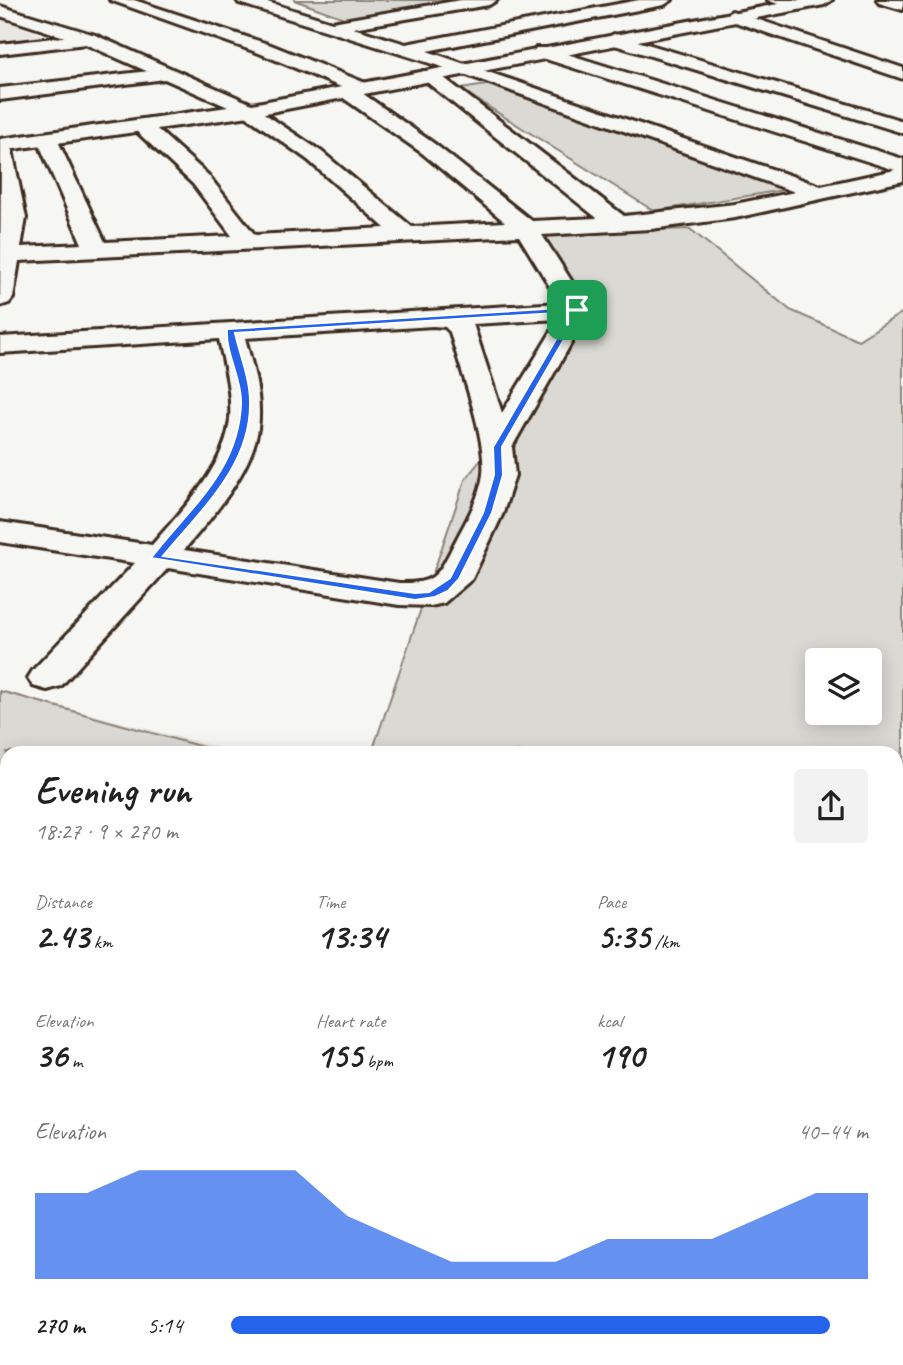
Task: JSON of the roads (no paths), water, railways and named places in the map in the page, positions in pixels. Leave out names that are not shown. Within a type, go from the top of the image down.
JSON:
[{"type":"street","points":[[118,0],[265,49],[353,90],[527,229],[577,310]]},
{"type":"street","points":[[330,27],[489,0]]},
{"type":"street","points":[[403,50],[664,0]]},
{"type":"street","points":[[0,298],[4,255],[14,218],[0,145],[250,110],[665,30],[784,4],[824,0]]},
{"type":"street","points":[[885,0],[903,5]]},
{"type":"street","points":[[255,1],[464,68],[821,194]]},
{"type":"street","points":[[784,4],[811,17]]},
{"type":"street","points":[[0,11],[89,39],[250,110],[315,156],[408,236]]},
{"type":"street","points":[[732,16],[903,74]]},
{"type":"street","points":[[665,30],[701,42]]},
{"type":"street","points":[[0,49],[89,39]]},
{"type":"street","points":[[614,39],[903,127]]},
{"type":"street","points":[[542,52],[903,166]]},
{"type":"street","points":[[0,94],[167,74]]},
{"type":"street","points":[[429,75],[619,224]]},
{"type":"street","points":[[798,76],[903,114]]},
{"type":"street","points":[[141,125],[193,168],[225,207],[249,243]]},
{"type":"street","points":[[47,139],[96,249]]},
{"type":"street","points":[[4,255],[619,224],[735,211],[903,175]]},
{"type":"street","points":[[0,345],[577,310]]},
{"type":"street","points":[[497,447],[577,310]]},
{"type":"street","points":[[0,532],[399,594],[431,595],[454,579],[487,513],[499,475],[497,447],[463,329],[453,320],[444,318]]},
{"type":"street","points":[[47,678],[156,558],[227,472],[242,434],[246,400],[230,331]]}]
